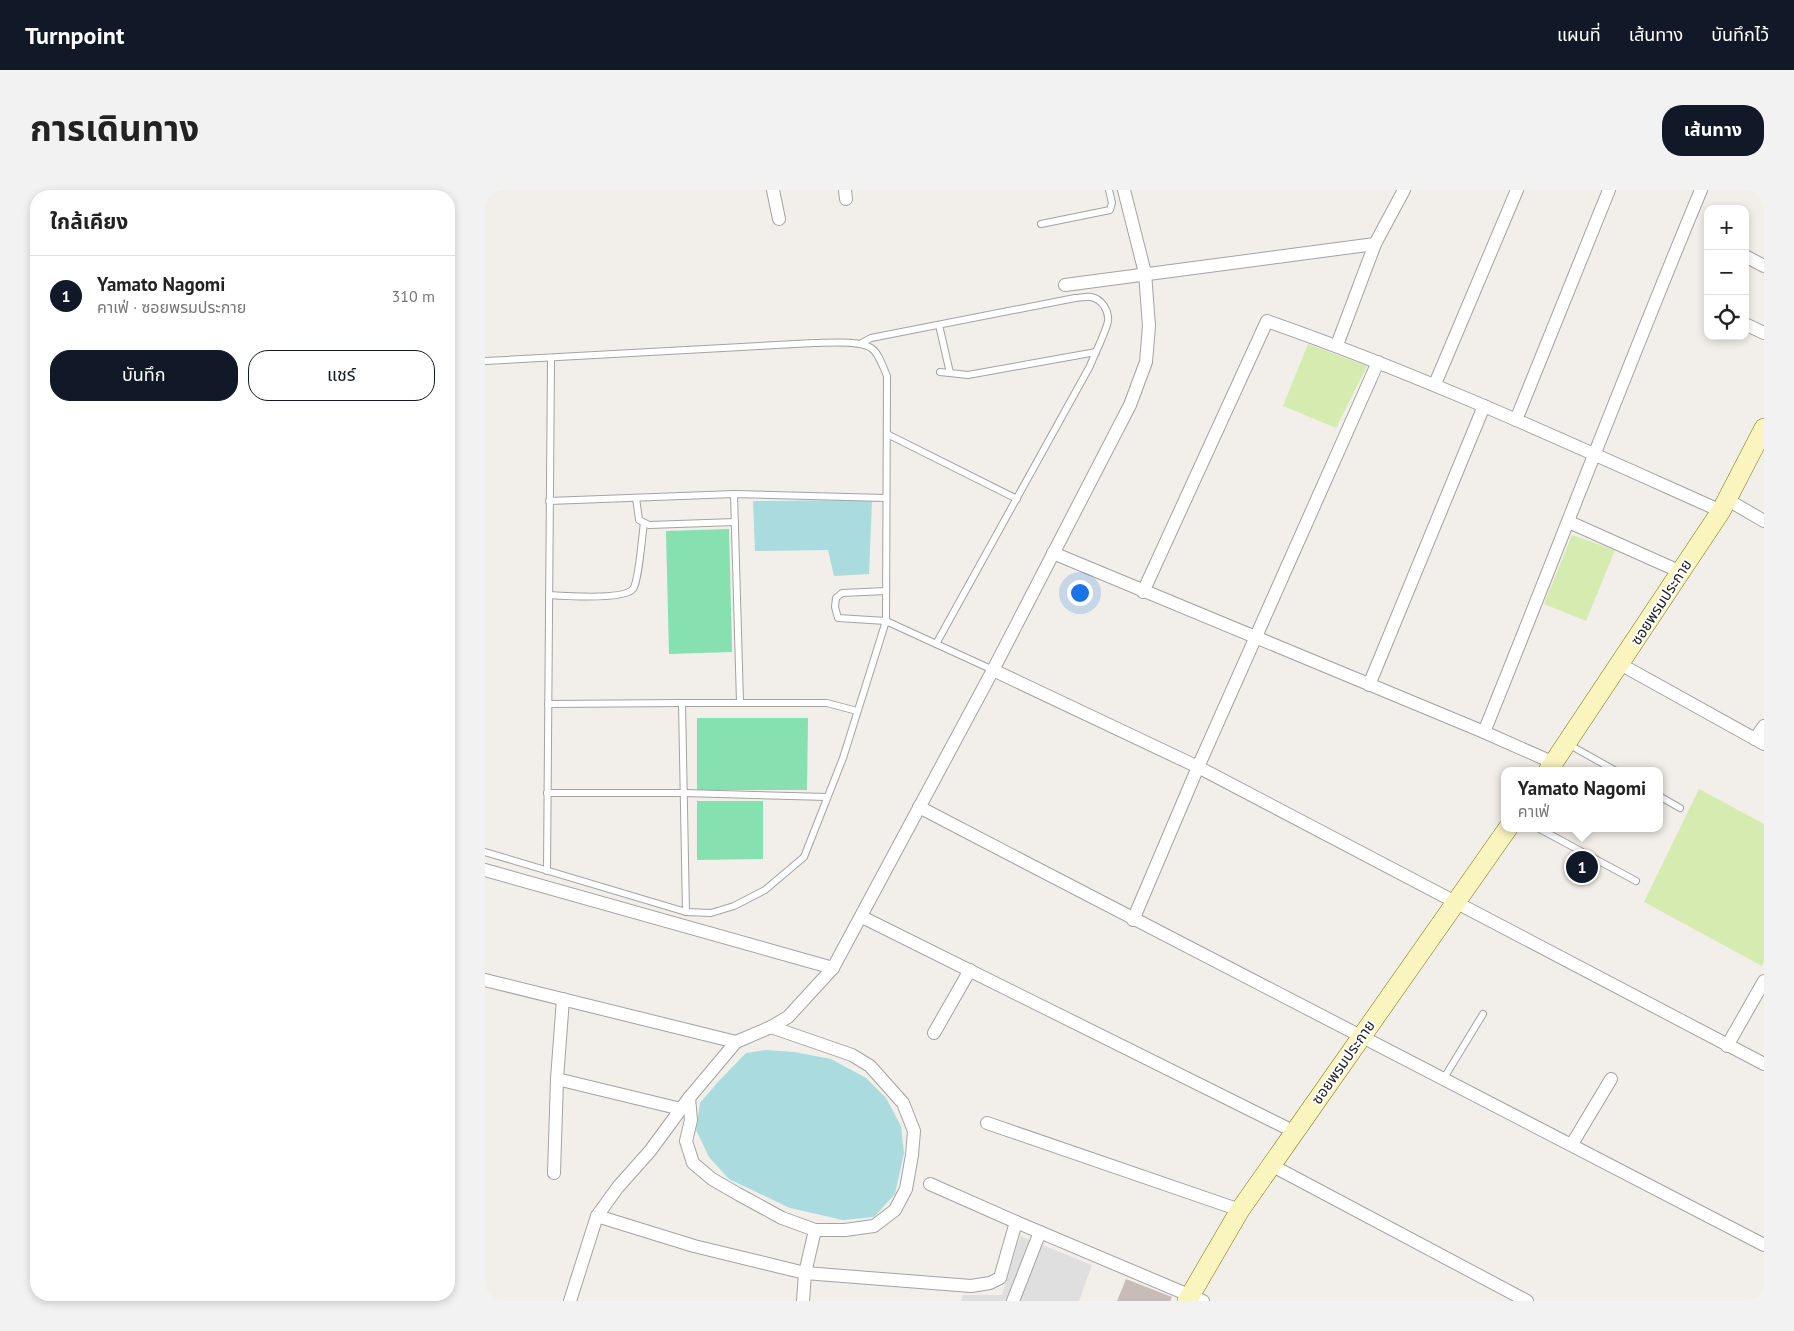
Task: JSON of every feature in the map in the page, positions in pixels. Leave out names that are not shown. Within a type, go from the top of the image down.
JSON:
[{"type":"street","points":[[773,190],[779,219]]},
{"type":"street","points":[[569,1301],[597,1216],[618,1187],[650,1151],[689,1098],[736,1042],[771,1027],[788,1017],[833,968],[993,670],[1130,405],[1147,362],[1149,326],[1145,274],[1124,190]]},
{"type":"street","points":[[1337,346],[1375,244],[1404,190]]},
{"type":"street","points":[[1435,384],[1517,190]]},
{"type":"street","points":[[1516,420],[1609,190]]},
{"type":"street","points":[[1484,732],[1569,522],[1593,454],[1701,190]]},
{"type":"street","points":[[1065,285],[1375,244]]},
{"type":"street","points":[[1749,258],[1764,266]]},
{"type":"street","points":[[1143,592],[1267,321],[1435,384],[1593,454],[1764,522]]},
{"type":"street","points":[[1749,326],[1764,333]]},
{"type":"street","points":[[1133,920],[1255,638],[1378,362]]},
{"type":"street","points":[[1369,685],[1485,406]]},
{"type":"street","name":"ซอยพรมประกาย","points":[[1551,767],[1724,506],[1764,428]]},
{"type":"street","points":[[1569,522],[1681,572]]},
{"type":"street","points":[[1053,553],[1484,732],[1551,767]]},
{"type":"street","points":[[1620,664],[1760,742],[1764,726]]},
{"type":"street","points":[[993,670],[1198,768],[1764,1064]]},
{"type":"street","points":[[919,807],[1133,920],[1361,1035],[1764,1245]]},
{"type":"street","name":"ซอยพรมประกาย","points":[[1193,1299],[1240,1210],[1505,832]]},
{"type":"street","points":[[485,870],[833,968]]},
{"type":"street","points":[[862,917],[1295,1132]]},
{"type":"street","points":[[934,1033],[970,970]]},
{"type":"street","points":[[485,980],[736,1042]]},
{"type":"street","points":[[1727,1046],[1764,981]]},
{"type":"street","points":[[554,1173],[557,1079],[563,999]]},
{"type":"street","points":[[689,1098],[691,1120],[686,1141],[693,1162],[712,1179],[782,1218],[815,1230],[845,1230],[874,1226],[895,1210],[906,1189],[914,1131],[903,1103],[869,1066],[852,1055],[771,1027]]},
{"type":"street","points":[[557,1079],[681,1109]]},
{"type":"street","points":[[1572,1144],[1611,1079]]},
{"type":"street","points":[[987,1123],[1240,1210]]},
{"type":"street","points":[[1271,1165],[1527,1301]]},
{"type":"street","points":[[930,1184],[1193,1299]]},
{"type":"street","points":[[597,1216],[694,1246],[805,1273],[971,1286],[990,1283],[1000,1278],[1016,1222]]},
{"type":"street","points":[[803,1301],[805,1273],[815,1230]]},
{"type":"street","points":[[1013,1301],[1040,1232]]},
{"type":"lane","points":[[1041,224],[1110,210],[1112,203],[1109,190]]},
{"type":"lane","points":[[860,344],[871,338],[1075,298],[1092,297],[1101,301],[1106,307],[1108,322],[1090,366],[936,644]]},
{"type":"lane","points":[[939,325],[950,373]]},
{"type":"lane","points":[[485,361],[814,343],[860,344],[871,348],[881,361],[887,376],[886,622],[843,758],[804,857],[765,890],[734,906],[711,913],[686,912],[485,852]]},
{"type":"lane","points":[[940,372],[968,375],[1096,352]]},
{"type":"lane","points":[[547,871],[551,358]]},
{"type":"lane","points":[[887,434],[1017,498]]},
{"type":"lane","points":[[549,501],[734,494],[886,498]]},
{"type":"lane","points":[[734,494],[740,702]]},
{"type":"lane","points":[[636,498],[639,520],[649,526],[735,522]]},
{"type":"lane","points":[[549,595],[623,595],[633,589],[644,523]]},
{"type":"lane","points":[[886,591],[842,593],[836,598],[835,607],[838,618],[886,622],[993,670]]},
{"type":"lane","points":[[682,703],[686,912]]},
{"type":"lane","points":[[547,704],[827,703],[857,711]]},
{"type":"lane","points":[[1567,743],[1609,767]]},
{"type":"lane","points":[[547,793],[684,793],[827,797]]},
{"type":"lane","points":[[1663,798],[1680,808]]},
{"type":"lane","points":[[1544,832],[1636,881]]},
{"type":"lane","points":[[1444,1078],[1483,1014]]},
{"type":"shaded area","points":[[1020,1236],[1092,1265],[1079,1301],[961,1301],[963,1295],[1002,1295]]},
{"type":"green space","points":[[1308,344],[1367,366],[1336,428],[1283,406]]},
{"type":"green space","points":[[729,529],[732,652],[669,654],[666,531]]},
{"type":"green space","points":[[1572,535],[1615,550],[1586,621],[1544,604]]},
{"type":"green space","points":[[697,718],[808,718],[807,790],[697,790]]},
{"type":"green space","points":[[1699,789],[1764,824],[1764,962],[1762,966],[1644,902]]},
{"type":"green space","points":[[697,801],[763,801],[763,859],[697,860]]},
{"type":"water","points":[[872,500],[869,574],[834,576],[828,550],[755,551],[753,501]]},
{"type":"water","points":[[766,1050],[794,1052],[831,1059],[866,1078],[886,1098],[901,1126],[904,1153],[895,1194],[874,1217],[843,1220],[790,1208],[729,1179],[709,1157],[696,1130],[700,1103],[746,1053]]},
{"type":"building","points":[[1126,1279],[1172,1297],[1170,1301],[1117,1301]]},
{"type":"place","name":"Yamato Nagomi","points":[[1582,867]]}]
